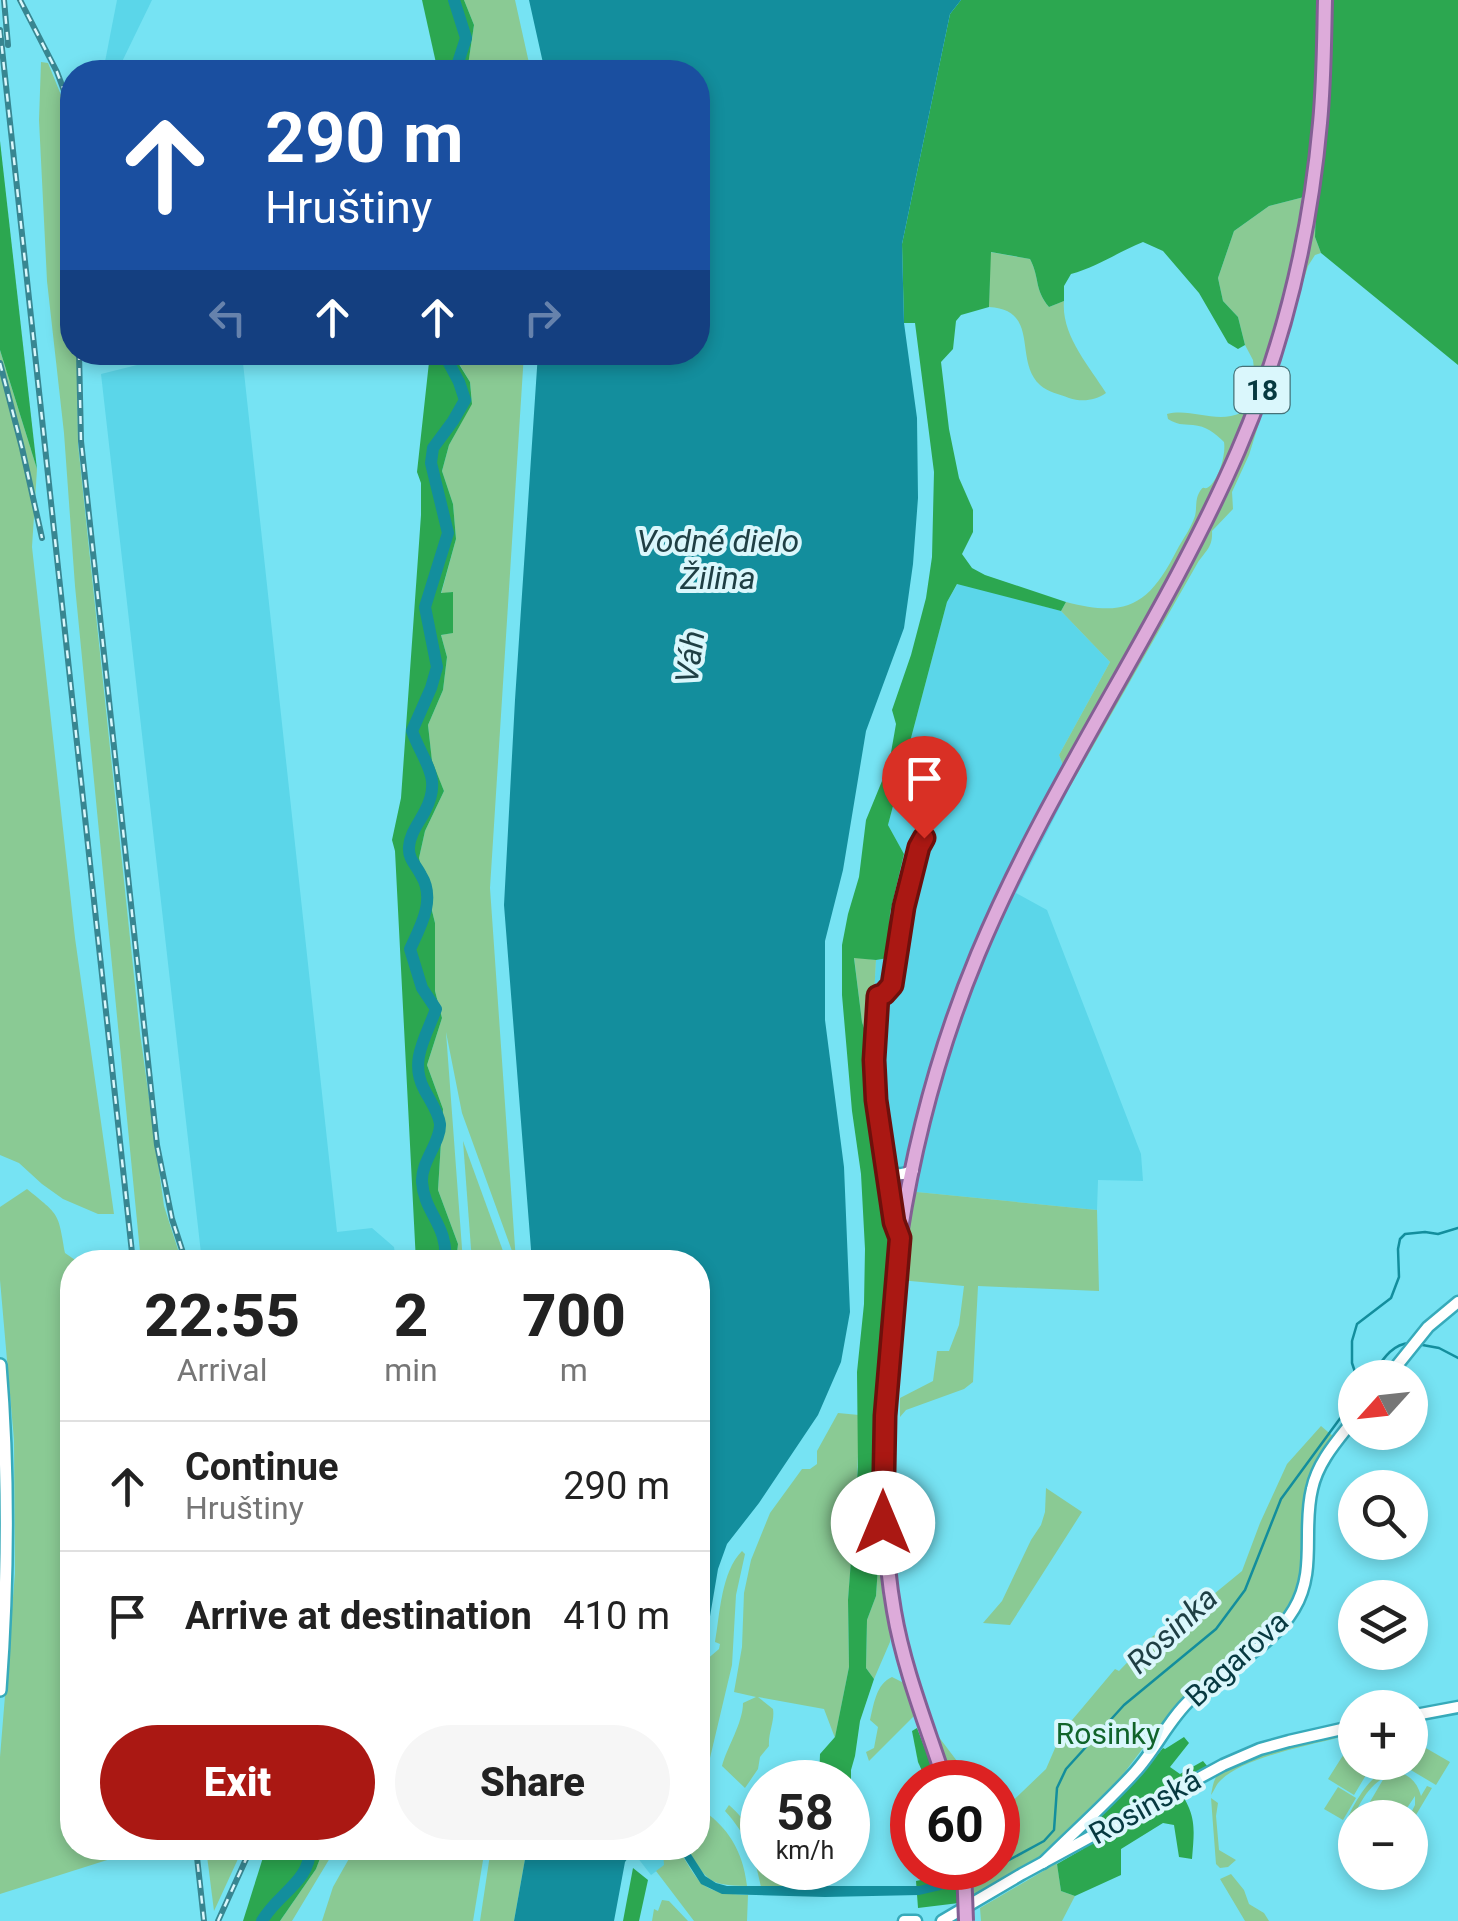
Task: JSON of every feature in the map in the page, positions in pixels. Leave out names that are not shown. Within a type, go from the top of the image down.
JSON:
[{"type":"main road","name":"18","points":[[937,1760],[907,1670],[894,1616],[883,1523],[885,1416],[900,1238],[912,1170],[948,1035],[998,909],[1040,822],[1208,515],[1262,391],[1286,311],[1309,208],[1320,121],[1325,0]]},
{"type":"main road","points":[[0,1365],[7,1508],[0,1690]]},
{"type":"main road","points":[[965,1890],[966,1921]]},
{"type":"street","points":[[900,1238],[894,1222],[876,1100],[874,1060],[878,996],[892,985],[904,907],[924,838]]},
{"type":"street","points":[[886,1167],[900,1175],[912,1170]]},
{"type":"street","points":[[1401,1360],[1435,1320],[1458,1302]]},
{"type":"street","name":"Bagarova","points":[[1043,1863],[1136,1771],[1188,1702],[1251,1653],[1290,1615],[1305,1582],[1312,1485],[1324,1458],[1338,1440]]},
{"type":"street","points":[[1428,1713],[1458,1707]]},
{"type":"street","name":"Rosinská","points":[[930,1920],[945,1919],[1241,1757],[1338,1729]]},
{"type":"street","points":[[904,1921],[916,1921]]},
{"type":"shaded area","points":[[117,0],[152,0],[123,60],[105,60]]},
{"type":"shaded area","points":[[137,365],[243,365],[337,1232],[372,1228],[394,1250],[201,1250],[101,374]]},
{"type":"shaded area","points":[[958,583],[1061,611],[1110,662],[1059,755],[1071,785],[1016,893],[1047,910],[1141,1154],[1143,1181],[1098,1180],[1097,1210],[917,1192],[885,1208],[869,1080],[876,960],[888,958],[890,913],[904,854],[888,825],[947,602]]},
{"type":"shaded area","points":[[639,1860],[672,1860],[651,1875]]},
{"type":"green space","points":[[422,0],[464,0],[474,25],[469,60],[435,60]]},
{"type":"green space","points":[[464,0],[515,0],[528,60],[469,60],[474,25]]},
{"type":"green space","points":[[961,0],[1458,0],[1458,365],[1321,253],[1315,237],[1316,203],[1304,197],[1269,206],[1234,231],[1218,278],[1223,301],[1238,317],[1245,345],[1238,349],[1228,343],[1199,293],[1163,251],[1143,242],[1071,274],[1064,286],[1064,301],[1049,307],[1041,295],[1030,259],[991,252],[989,307],[961,315],[956,321],[953,349],[941,362],[959,478],[973,510],[973,532],[962,554],[972,568],[985,575],[1066,602],[1061,611],[957,584],[947,602],[888,825],[904,854],[890,913],[888,958],[854,958],[862,1022],[871,1049],[869,1080],[892,1240],[879,1390],[879,1551],[876,1596],[867,1620],[866,1668],[874,1679],[860,1721],[854,1760],[820,1760],[820,1754],[835,1737],[849,1667],[848,1600],[858,1467],[857,1372],[864,1304],[861,1174],[842,995],[842,945],[859,877],[866,820],[889,764],[896,724],[892,710],[926,598],[932,557],[934,472],[915,323],[904,323],[902,244],[950,14]]},
{"type":"green space","points":[[41,62],[48,63],[60,93],[60,365],[77,365],[78,444],[140,1033],[164,1206],[178,1250],[140,1250],[47,281],[39,120]]},
{"type":"green space","points":[[0,141],[37,469],[0,350]]},
{"type":"green space","points":[[1304,197],[1316,203],[1315,237],[1321,253],[1308,266],[1249,455],[1232,492],[1233,509],[1212,531],[1208,549],[1071,785],[1059,755],[1110,662],[1061,611],[1066,602],[1105,608],[1134,603],[1146,595],[1167,569],[1196,513],[1199,493],[1217,476],[1224,442],[1210,430],[1174,422],[1167,414],[1222,417],[1241,413],[1255,379],[1253,360],[1238,317],[1223,301],[1218,278],[1234,231],[1269,206]]},
{"type":"green space","points":[[990,252],[1030,259],[1041,295],[1049,307],[1064,301],[1071,338],[1106,393],[1078,400],[1040,385],[1028,363],[1021,326],[1005,310],[989,307]]},
{"type":"green space","points":[[0,350],[37,469],[32,547],[75,938],[114,1214],[98,1214],[63,1199],[19,1163],[0,1155]]},
{"type":"green space","points":[[429,365],[459,365],[470,382],[472,404],[449,445],[442,471],[453,504],[456,539],[441,593],[453,592],[453,633],[441,635],[447,657],[443,690],[428,725],[432,761],[444,791],[425,831],[419,858],[435,923],[435,991],[442,1018],[427,1065],[443,1109],[438,1190],[457,1250],[415,1250],[392,840],[401,798],[421,515],[417,472]]},
{"type":"green space","points":[[460,365],[523,365],[490,888],[515,1250],[512,1250],[462,1113],[446,1032],[462,1250],[457,1250],[438,1190],[443,1109],[427,1065],[442,1018],[435,991],[435,923],[419,858],[425,831],[444,791],[432,762],[428,725],[443,690],[447,657],[441,635],[452,633],[453,592],[441,594],[456,539],[453,504],[442,471],[449,445],[472,403],[470,382]]},
{"type":"green space","points":[[854,957],[876,960],[871,1049],[862,1022]]},
{"type":"green space","points":[[463,1141],[503,1250],[471,1250]]},
{"type":"green space","points":[[27,1189],[56,1216],[64,1250],[60,1250],[60,1860],[107,1860],[0,1894],[0,1757],[15,1573],[14,1440],[0,1280],[0,1207]]},
{"type":"green space","points":[[917,1192],[1097,1210],[1099,1291],[978,1286],[973,1382],[906,1410],[900,1417],[900,1398],[933,1381],[937,1351],[949,1351],[959,1325],[964,1286],[889,1279],[885,1208]]},
{"type":"green space","points":[[838,1413],[859,1415],[848,1600],[849,1667],[835,1738],[824,1709],[758,1697],[773,1709],[769,1746],[760,1760],[740,1760],[740,1783],[722,1766],[743,1703],[756,1697],[734,1692],[751,1560],[770,1513],[802,1469],[817,1464],[817,1451]]},
{"type":"green space","name":"Rosinky","points":[[1321,1426],[1334,1437],[1310,1473],[1304,1494],[1301,1568],[1297,1588],[1286,1609],[1266,1633],[1176,1705],[1121,1777],[1042,1855],[1020,1868],[1020,1794],[1046,1769],[1062,1732],[1115,1669],[1119,1671],[1153,1636],[1186,1617],[1242,1571],[1287,1464]]},
{"type":"green space","points":[[1046,1488],[1082,1512],[1010,1625],[983,1623],[1002,1601],[1041,1525]]},
{"type":"green space","points":[[742,1551],[745,1554],[736,1595],[732,1665],[710,1758],[710,1657],[719,1649],[720,1644],[715,1642],[722,1594]]},
{"type":"green space","points":[[879,1551],[891,1632],[874,1679],[866,1668],[867,1620],[876,1596]]},
{"type":"green space","points":[[892,1677],[904,1683],[914,1716],[869,1760],[866,1752],[874,1748],[878,1727],[870,1720],[882,1684]]},
{"type":"green space","points":[[917,1728],[929,1760],[918,1760],[912,1731]]},
{"type":"green space","points":[[935,1732],[956,1760],[945,1760]]},
{"type":"green space","points":[[1338,1734],[1337,1738],[1242,1766],[1219,1782],[1211,1795],[1220,1772],[1267,1753]]},
{"type":"green space","points":[[1184,1737],[1189,1743],[1170,1767],[1180,1774],[1203,1761],[1208,1767],[1176,1785],[1193,1820],[1192,1859],[1179,1857],[1174,1825],[1163,1823],[1121,1849],[1121,1875],[1075,1896],[1061,1891],[1057,1864],[1083,1849],[1076,1837],[1139,1777],[1163,1748]]},
{"type":"green space","points":[[1428,1749],[1450,1762],[1436,1785],[1428,1780]]},
{"type":"green space","points":[[1338,1763],[1338,1780],[1363,1780],[1354,1795],[1328,1779]]},
{"type":"green space","points":[[1372,1780],[1381,1780],[1363,1800],[1357,1800]]},
{"type":"green space","points":[[1383,1780],[1412,1780],[1421,1796],[1427,1786],[1432,1788],[1425,1800],[1415,1800],[1415,1796],[1412,1800],[1371,1800]]},
{"type":"green space","points":[[1338,1787],[1356,1798],[1338,1800],[1338,1817],[1324,1809]]},
{"type":"green space","points":[[1211,1798],[1218,1803],[1219,1850],[1236,1860],[1228,1867],[1216,1864]]},
{"type":"green space","points":[[729,1805],[740,1816],[740,1830],[739,1828],[725,1811]]},
{"type":"green space","points":[[710,1816],[732,1840],[740,1858],[740,1885],[710,1879],[695,1860],[710,1860]]},
{"type":"green space","points":[[208,1860],[237,1860],[214,1911]]},
{"type":"green space","points":[[262,1860],[319,1860],[280,1921],[243,1921]]},
{"type":"green space","points":[[319,1860],[329,1860],[292,1921],[280,1921]]},
{"type":"green space","points":[[348,1860],[483,1860],[473,1921],[322,1921],[333,1887]]},
{"type":"green space","points":[[489,1860],[525,1860],[514,1921],[480,1921]]},
{"type":"green space","points":[[664,1860],[686,1860],[698,1879],[711,1889],[748,1895],[747,1921],[694,1921],[656,1871],[664,1865]]},
{"type":"green space","points":[[1057,1863],[1061,1891],[1075,1896],[1062,1921],[981,1921],[980,1908],[1011,1890],[1020,1890],[1020,1885]]},
{"type":"green space","points":[[633,1868],[648,1880],[639,1921],[623,1921]]},
{"type":"green space","points":[[1231,1874],[1249,1904],[1269,1921],[1245,1921],[1220,1879]]},
{"type":"green space","points":[[917,1890],[958,1890],[959,1903],[918,1908]]},
{"type":"green space","points":[[662,1900],[669,1901],[688,1921],[652,1921],[654,1909],[658,1911]]},
{"type":"water","name":"Vodné dielo Žilina","points":[[529,0],[961,0],[950,14],[902,244],[904,323],[917,418],[918,498],[904,628],[866,731],[843,870],[825,941],[825,1020],[844,1167],[850,1312],[841,1362],[818,1415],[727,1544],[718,1569],[710,1616],[710,1250],[531,1250],[504,905],[537,365],[710,365],[710,60],[542,60]]},
{"type":"water","points":[[525,1860],[626,1860],[614,1921],[514,1921]]},
{"type":"water","points":[[686,1860],[695,1860],[705,1876],[716,1883],[740,1886],[740,1890],[870,1890],[870,1886],[890,1886],[890,1890],[941,1890],[919,1895],[825,1897],[722,1894],[701,1884]]},
{"type":"waterway","points":[[454,0],[466,38],[459,60]]},
{"type":"waterway","points":[[445,1250],[422,1182],[440,1124],[418,1069],[436,1009],[422,988],[410,949],[425,912],[427,893],[409,847],[432,789],[429,770],[412,731],[437,667],[425,607],[448,533],[431,463],[433,448],[465,400],[450,365]]},
{"type":"waterway","points":[[1352,1360],[1357,1324],[1391,1298],[1399,1277],[1400,1239],[1405,1234],[1438,1234],[1458,1228]]},
{"type":"waterway","name":"Rosinka","points":[[1383,1360],[1391,1351],[1410,1343]]},
{"type":"waterway","name":"Rosinka","points":[[1417,1344],[1439,1348],[1458,1358]]},
{"type":"waterway","name":"Rosinka","points":[[1020,1854],[1044,1841],[1054,1830],[1057,1788],[1066,1769],[1124,1705],[1216,1629],[1245,1590],[1281,1499],[1338,1421]]},
{"type":"waterway","points":[[262,1921],[299,1878],[309,1860]]},
{"type":"railway","points":[[4,0],[8,45]]},
{"type":"railway","points":[[20,0],[60,80]]},
{"type":"railway","points":[[0,30],[132,1250]]},
{"type":"railway","points":[[0,363],[42,538]]},
{"type":"railway","points":[[79,365],[81,441],[157,1145],[182,1250]]},
{"type":"railway","points":[[197,1860],[204,1921]]},
{"type":"railway","points":[[218,1921],[246,1860]]},
{"type":"route","points":[[883,1523],[885,1416],[900,1238],[894,1222],[876,1100],[874,1060],[878,996],[892,985],[904,907],[924,838]]},
{"type":"water label","name":"Váh","points":[[690,657]]}]
